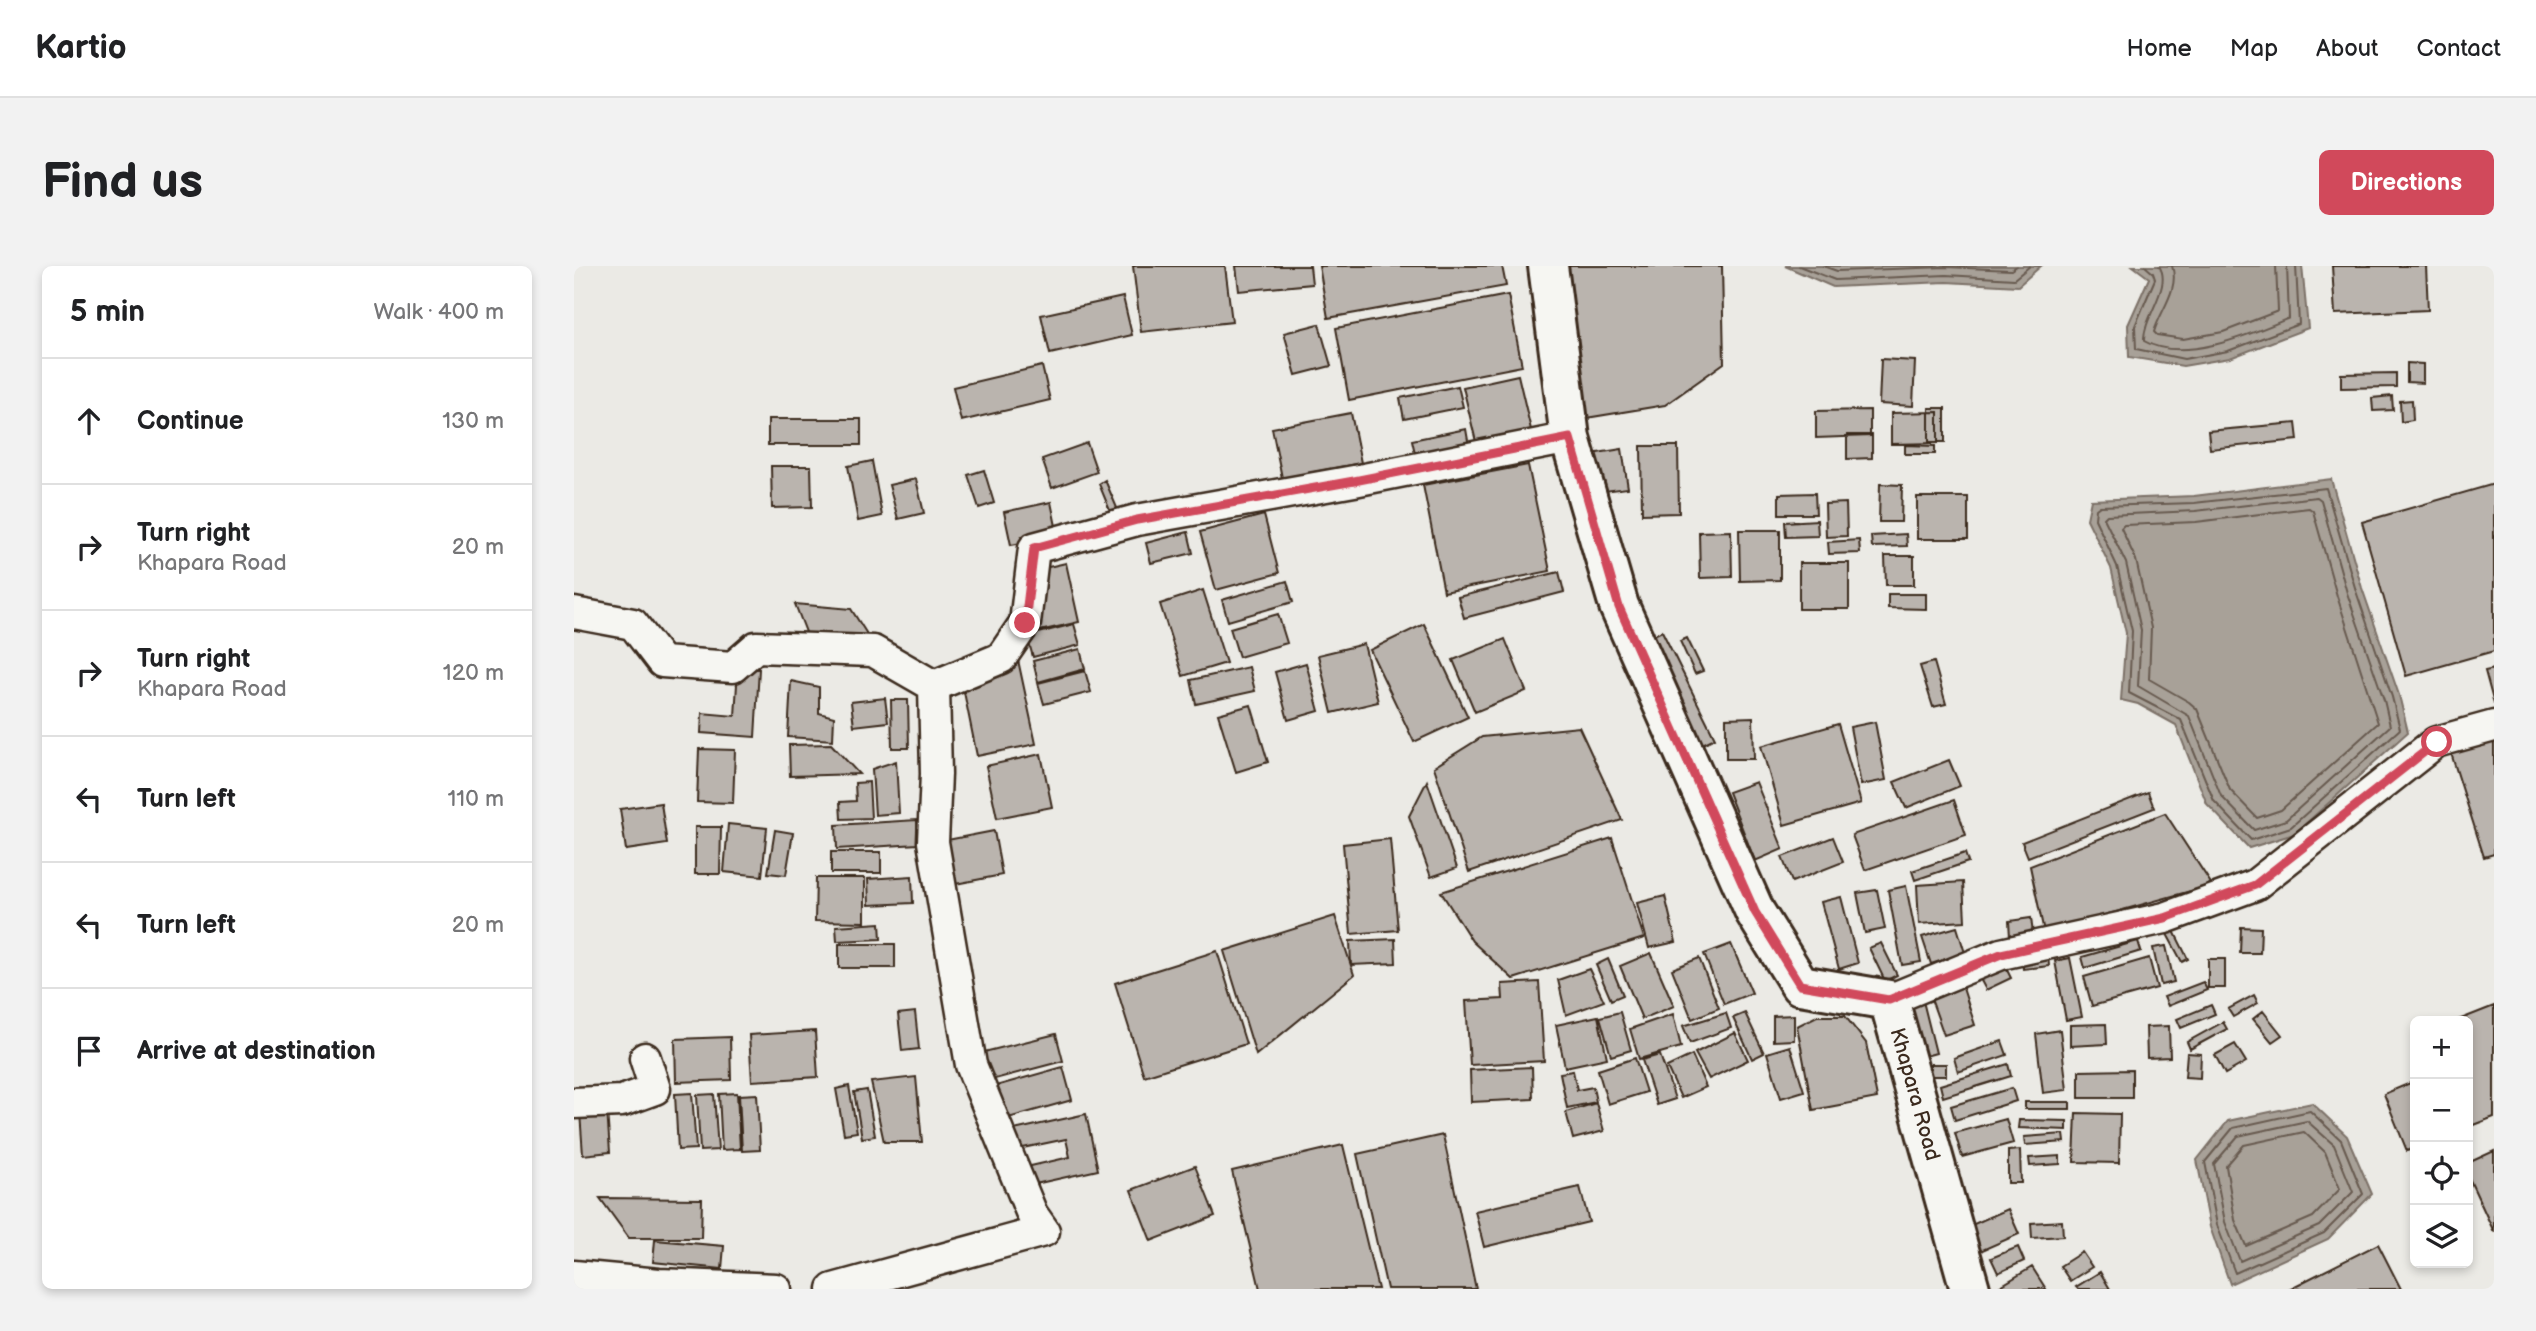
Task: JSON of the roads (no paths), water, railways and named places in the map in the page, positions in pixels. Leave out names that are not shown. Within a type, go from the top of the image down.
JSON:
[{"type":"street","name":"Khapara Road","points":[[1548,266],[1570,438],[1619,607],[1755,912],[1800,985],[1889,1000],[1963,1288]]},
{"type":"street","points":[[934,685],[1002,658],[1025,623],[1034,548],[1137,520],[1570,438]]},
{"type":"street","points":[[574,612],[634,624],[662,662],[733,667],[756,647],[873,651],[934,685]]},
{"type":"street","points":[[833,1289],[1044,1231],[1032,1214],[971,1065],[933,842],[936,774],[934,685]]},
{"type":"street","points":[[1889,1000],[2001,954],[2165,918],[2255,885],[2437,742],[2494,726]]},
{"type":"street","points":[[574,1103],[622,1101],[654,1089],[645,1058]]},
{"type":"street","points":[[574,1276],[659,1284],[776,1289]]},
{"type":"water","points":[[1785,266],[2041,266],[2018,286],[1946,282],[1833,287]]},
{"type":"water","points":[[2133,266],[2302,266],[2308,328],[2230,358],[2183,366],[2129,357],[2128,325],[2149,278]]},
{"type":"water","points":[[2331,479],[2362,588],[2399,695],[2408,732],[2294,834],[2249,848],[2207,804],[2176,725],[2138,704],[2121,700],[2126,633],[2111,568],[2087,519],[2091,500],[2194,496]]},
{"type":"water","points":[[2312,1103],[2347,1136],[2372,1194],[2328,1239],[2230,1284],[2210,1227],[2197,1160],[2228,1121]]}]
